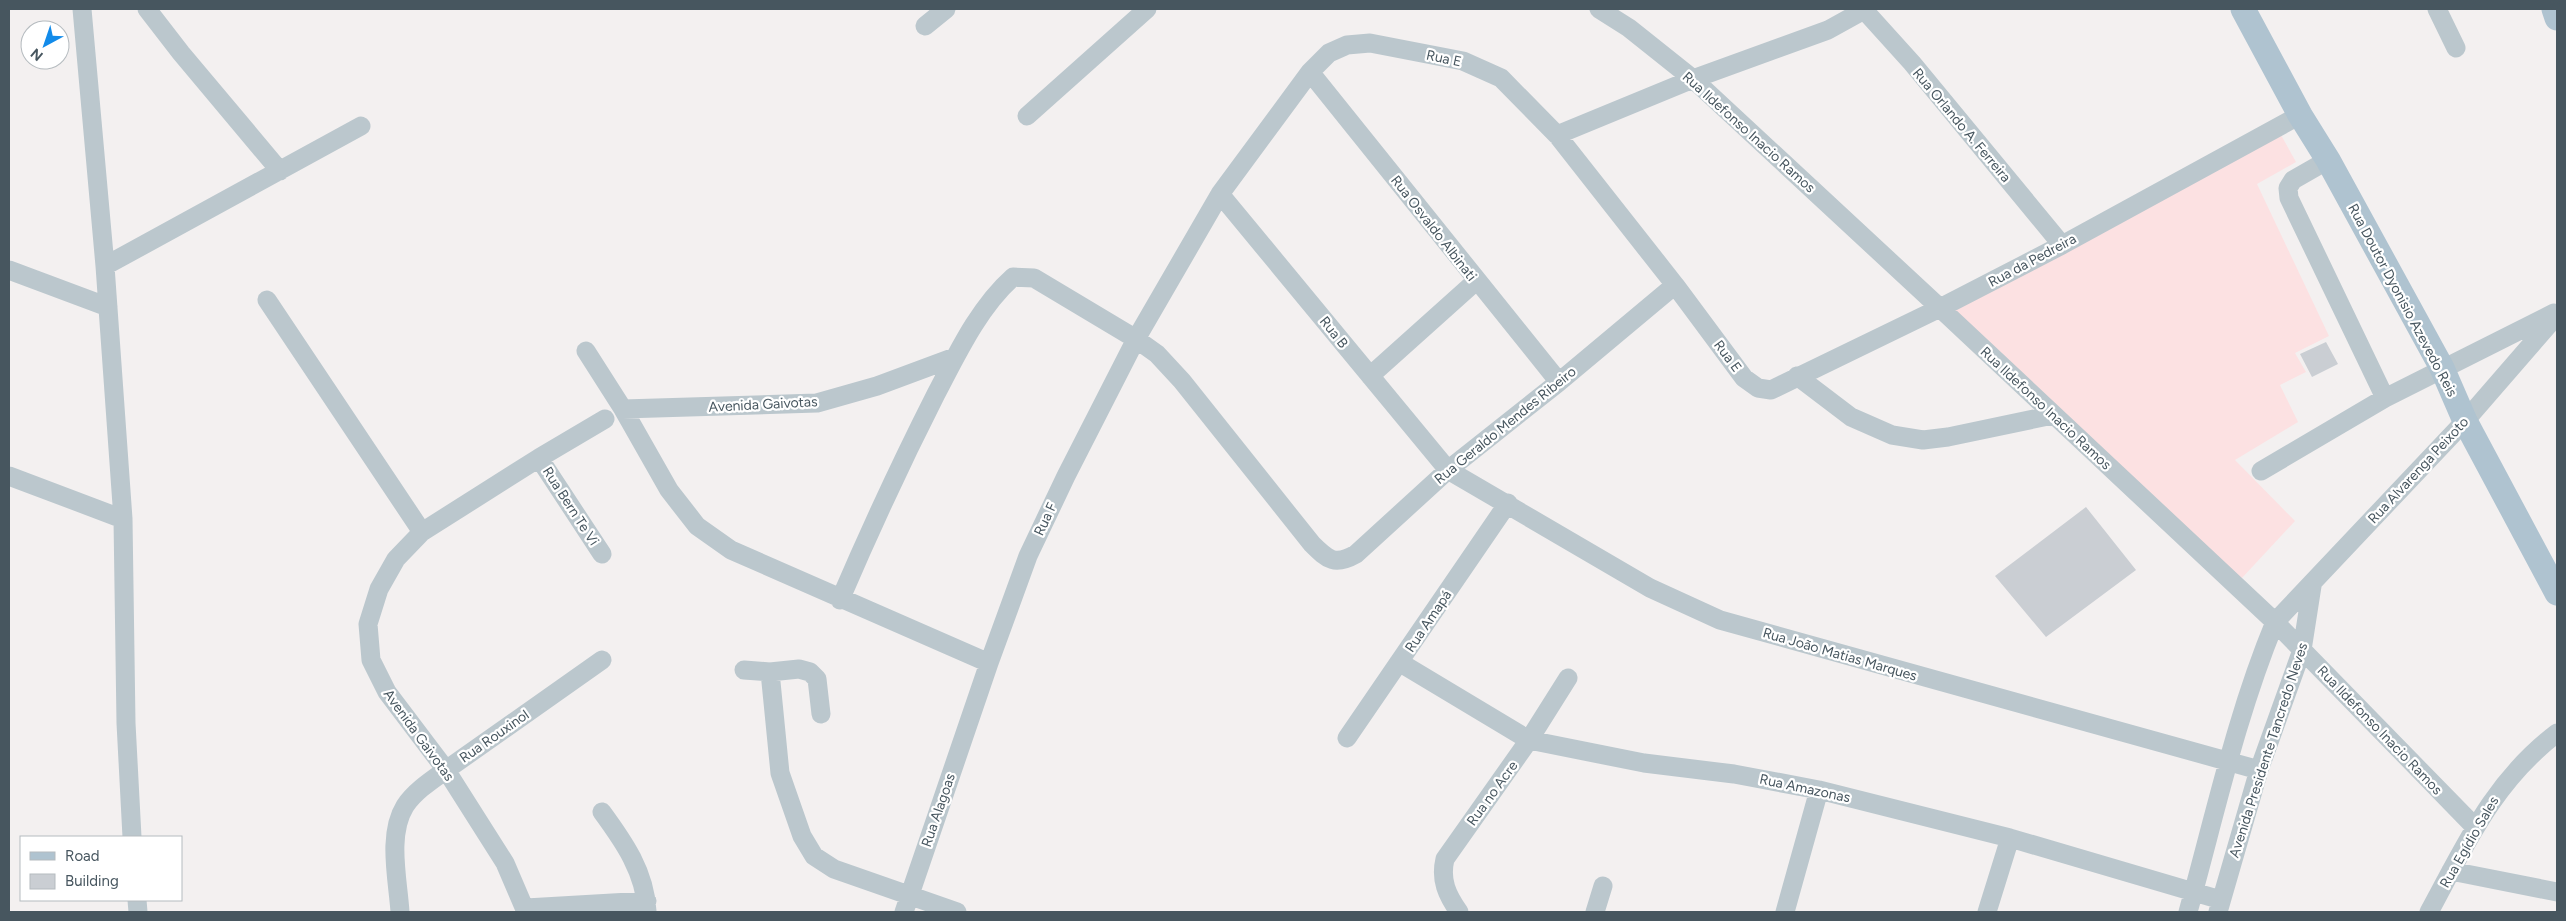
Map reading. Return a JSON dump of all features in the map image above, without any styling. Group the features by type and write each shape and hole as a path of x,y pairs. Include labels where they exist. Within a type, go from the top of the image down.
{"main road":[{"name":"Rua Doutor Dyonisio Azevedo Reis","path":"2243,9 2300,115 2328,160 2442,368 2465,421 2557,593"},
{"path":"2554,9 2557,18"}],"street":[{"path":"82,9 105,266 123,519 126,723 132,836"},
{"path":"147,9 181,53 280,171"},
{"path":"925,26 946,9"},
{"path":"1027,116 1147,9"},
{"name":"Rua Ildefonso Inacio Ramos","path":"1599,9 1629,28 1693,79 1940,308 2275,622 2475,827"},
{"path":"1557,135 1693,79 1828,30 1863,9"},
{"name":"Rua Orlando A. Ferreira","path":"1863,9 1912,63 2062,245"},
{"path":"2437,9 2456,48"},
{"name":"Rua E","path":"1136,338 1220,194 1310,72 1329,53 1346,44 1370,43 1463,61 1501,78 1557,135 1675,285 1744,378 1758,388"},
{"name":"Rua Osvaldo Albinati","path":"1310,72 1559,382"},
{"name":"Rua da Pedreira","path":"1758,388 1771,390 1940,308 2062,245 2300,115"},
{"path":"105,266 361,126"},
{"path":"2328,160 2293,180 2288,188 2289,198 2385,398"},
{"name":"Rua B","path":"1220,194 1448,470"},
{"path":"9,270 108,307"},
{"path":"840,600 903,460 955,357 997,292 1013,277 1034,278 1136,338"},
{"path":"1370,376 1476,281"},
{"name":"Rua Geraldo Mendes Ribeiro","path":"1136,338 1157,354 1182,381 1312,544 1324,555 1335,561 1346,560 1356,554 1448,470 1559,382 1675,285"},
{"path":"267,300 422,532"},
{"name":"Rua Alvarenga Peixoto","path":"2261,471 2385,398 2442,368 2557,313"},
{"name":"Rua Alvarenga Peixoto","path":"2275,622 2312,586 2366,525 2465,421 2557,313"},
{"name":"Rua F","path":"973,709 1028,556 1136,338"},
{"path":"586,351 624,409 669,490 697,526 731,550 840,600 989,663"},
{"name":"Avenida Gaivotas","path":"624,409 817,403 877,386 955,357"},
{"path":"1797,376 1851,417 1892,435 1923,440 2053,415"},
{"name":"Avenida Gaivotas","path":"526,910 505,863 446,770 387,692 371,660 368,624 379,589 396,559 422,532 605,419"},
{"name":"Rua Bern Te Vi","path":"539,458 602,554"},
{"name":"Rua João Matias Marques","path":"1448,470 1508,503 1650,588 1720,620 2259,770"},
{"path":"9,476 123,519"},
{"name":"Rua Amapá","path":"1347,738 1508,503"},
{"name":"Avenida Presidente Tancredo Neves","path":"2219,906 2259,770 2302,650 2312,586"},
{"path":"2188,912 2228,761 2264,648 2275,622"},
{"name":"Rua Rouxinol","path":"400,912 396,826 406,806 422,789 446,770 602,660"},
{"name":"Rua Amazonas","path":"1399,662 1530,740 1644,763 1734,774 1819,790 2010,838 2193,893 2219,906"},
{"path":"744,670 770,672 799,669 810,672 817,679 821,714"},
{"path":"770,672 780,773 802,836 814,856 834,869 906,904 957,912"},
{"name":"Rua no Acre","path":"1459,912 1444,886 1442,872 1445,859 1530,740 1568,678"},
{"name":"Rua Alagoas","path":"906,904 973,709"},
{"name":"Rua Egídio Sales","path":"2429,912 2475,827 2509,776 2538,748 2557,733"},
{"path":"1785,912 1819,790"},
{"path":"526,910 647,906 632,854 602,812"},
{"path":"1987,912 2010,838"},
{"path":"2451,871 2557,892"},
{"path":"1595,912 1603,886"}],"shaded area":[{"path":"2281,135 2296,162 2257,184 2329,336 2295,353 2306,372 2280,385 2298,422 2235,460 2295,521 2241,579 1944,312"}],"building":[{"path":"2326,342 2338,364 2312,377 2300,354"},
{"path":"2086,507 2136,570 2046,637 1995,576"}]}
